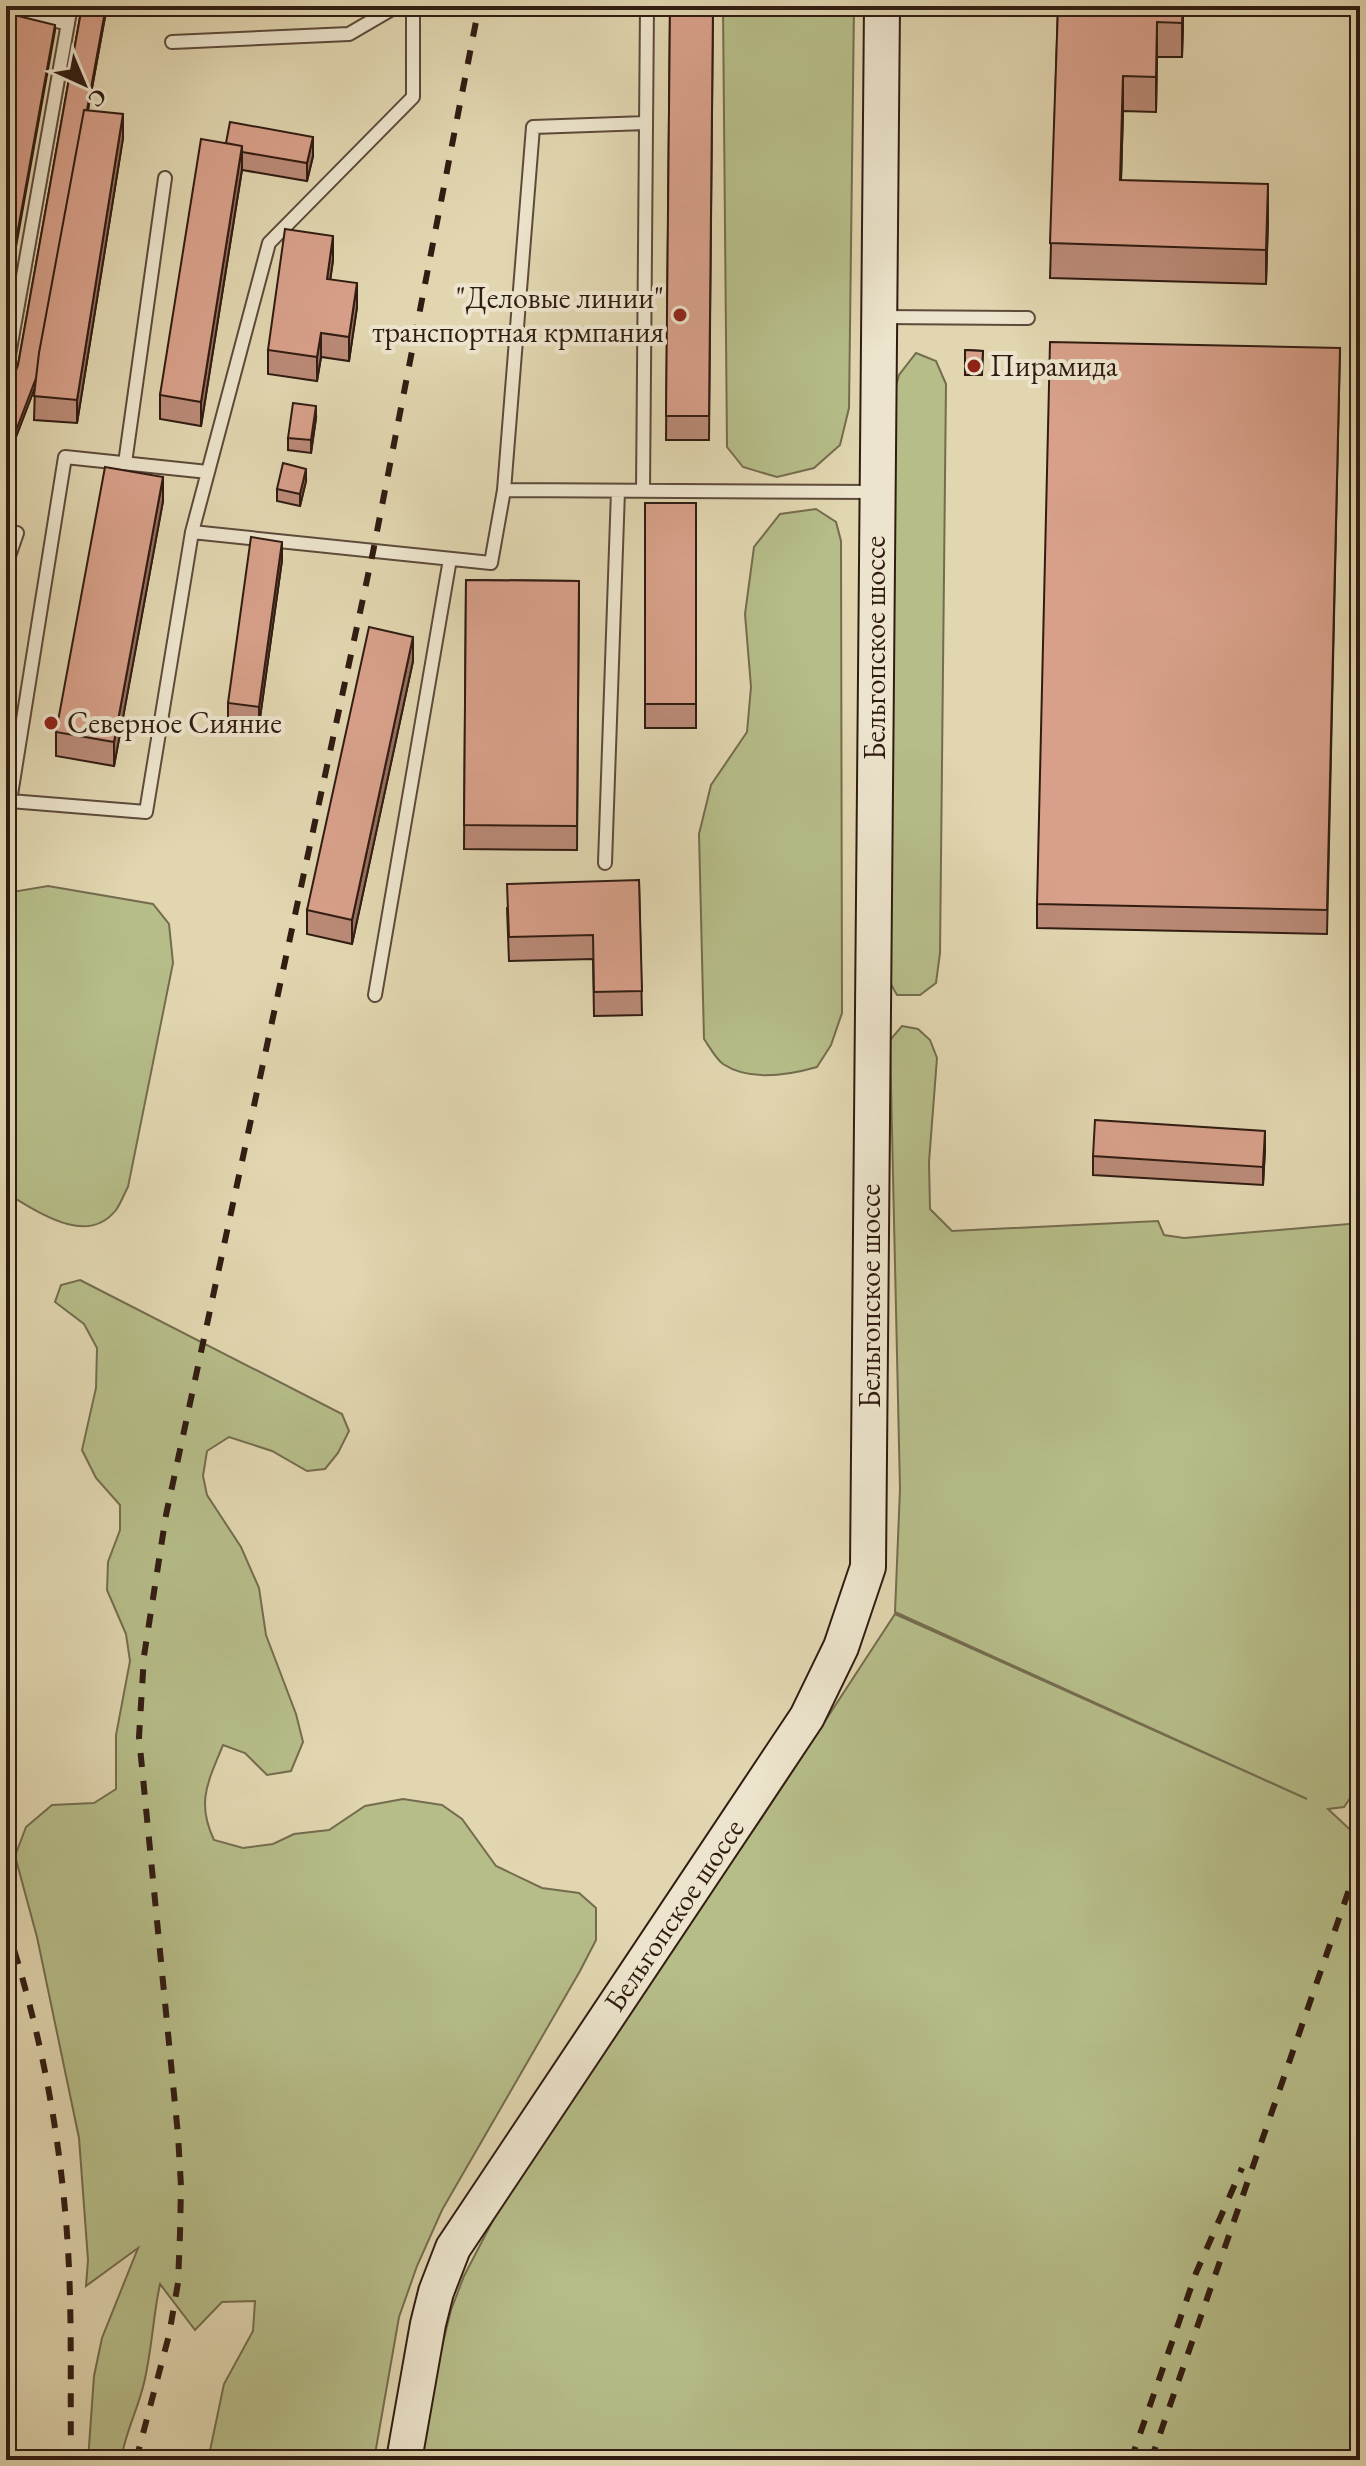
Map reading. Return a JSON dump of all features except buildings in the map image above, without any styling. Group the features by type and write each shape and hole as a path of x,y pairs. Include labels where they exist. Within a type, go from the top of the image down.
{"street":[{"name":"Бельгопское шоссе","path":"404,2460 428,2324 453,2248 807,1717 841,1647 868,1567 882,6"}],"lane":[{"path":"6,372 71,6"},
{"path":"172,42 349,34 397,6"},
{"path":"208,472 65,457 10,778 10,801 146,812 192,532 208,472 269,243 413,97 413,6"},
{"path":"643,491 647,6"},
{"path":"6,8 68,24"},
{"path":"192,532 491,563 504,490 533,127 646,123"},
{"path":"125,463 165,178"},
{"path":"878,317 1028,318"},
{"path":"504,490 876,492"},
{"path":"605,863 618,491"},
{"path":"6,565 17,533"},
{"path":"375,995 450,559"}],"green space":[{"path":"723,6 854,6 849,408 840,445 814,468 777,477 743,467 727,447"},
{"path":"916,353 936,361 946,384 940,953 936,983 920,995 897,995 883,970 891,404 899,375"},
{"path":"816,509 836,522 841,541 842,1013 831,1045 817,1067 757,1075 723,1064 704,1039 699,834 711,785 747,732 751,687 745,614 754,547 780,514"},
{"path":"48,886 153,904 169,924 173,963 128,1187 116,1210 104,1221 90,1226 61,1222 6,1193 6,893"},
{"path":"902,1026 918,1029 930,1040 937,1058 929,1162 930,1209 952,1231 1158,1221 1164,1235 1184,1238 1360,1223 1360,1784 1344,1807 1328,1809 1360,1839 1360,2460 414,2460 451,2310 464,2276 526,2157 761,1819 895,1614 1307,1799 895,1612 900,1489 890,1040"},
{"path":"80,1280 342,1414 349,1431 338,1453 325,1469 307,1471 272,1451 229,1437 207,1451 203,1476 207,1495 241,1547 259,1588 266,1635 296,1714 303,1742 291,1771 267,1775 245,1753 223,1745 206,1792 206,1814 214,1840 243,1848 273,1844 294,1834 329,1830 365,1806 403,1799 442,1805 462,1819 496,1866 542,1888 579,1893 596,1908 596,1940 442,2210 417,2266 399,2317 374,2460 208,2460 224,2384 253,2331 255,2301 222,2302 195,2330 160,2284 144,2383 121,2460 88,2460 94,2376 102,2338 138,2248 86,2286 88,2260 79,2138 37,1937 15,1856 26,1827 52,1805 94,1803 116,1789 116,1735 130,1661 126,1634 107,1590 108,1562 120,1530 120,1505 96,1478 82,1450 96,1388 97,1348 84,1324 55,1302 61,1285"}],"railway":[{"path":"136,2460 169,2335 178,2283 181,2186 139,1737 144,1656 166,1515 373,552 479,6"},
{"path":"1151,2460 1360,1858"},
{"path":"6,1924 44,2066 61,2173 68,2241 71,2460"},
{"path":"1131,2460 1196,2273 1242,2168"}],"place":[{"name":"\"Деловые линии\" транспортная крмпания","path":"680,315"},
{"name":"Пирамида","path":"974,366"},
{"name":"Северное Сияние","path":"51,723"}]}
